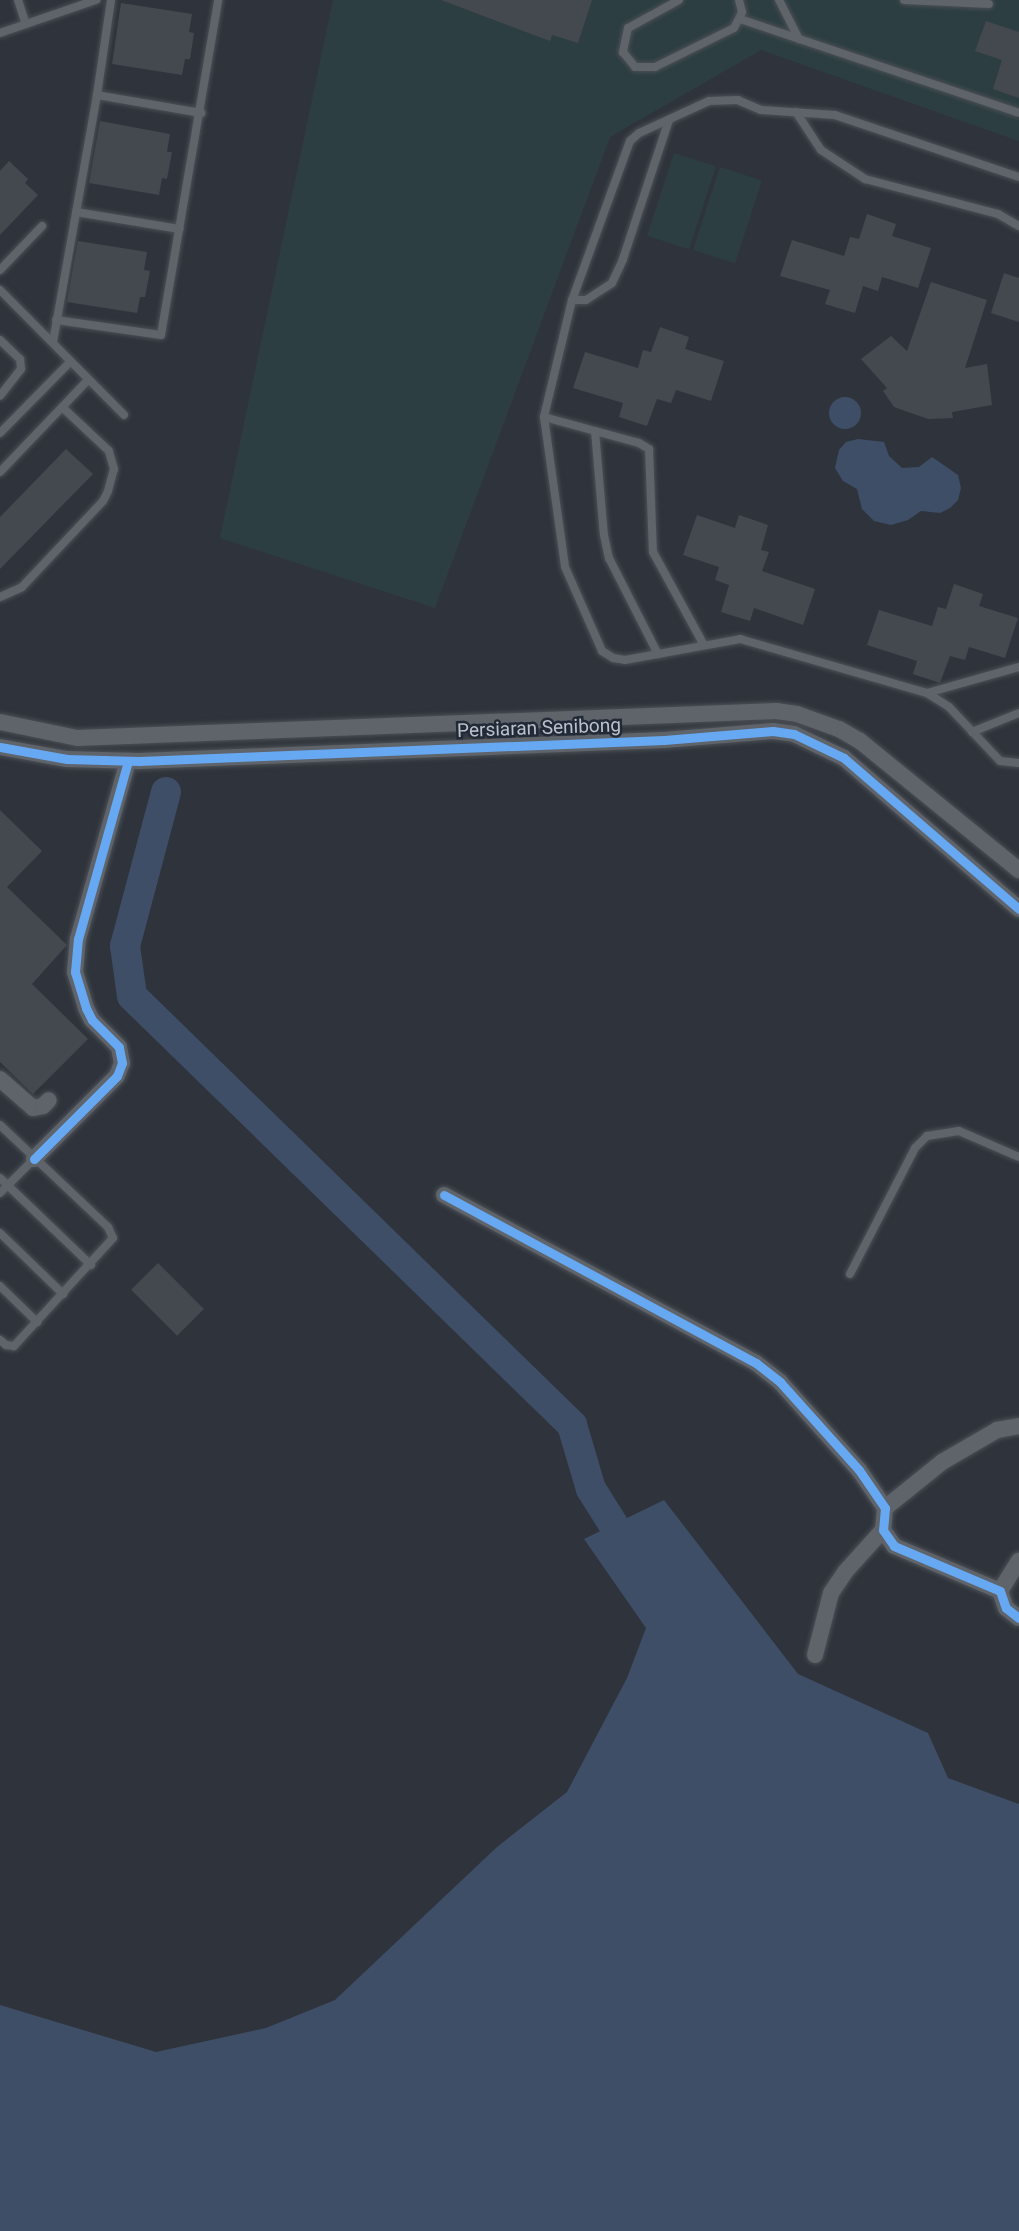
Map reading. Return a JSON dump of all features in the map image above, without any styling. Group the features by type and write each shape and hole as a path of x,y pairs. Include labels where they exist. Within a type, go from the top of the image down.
{"street":[{"name":"Persiaran Senibong","path":"0,722 77,738 776,711 797,714 839,729 860,741 1019,870"},
{"name":"Persiaran Senibong","path":"0,747 67,759 133,761 664,740 774,731 794,734 844,758 1019,909"},
{"path":"34,1159 76,1114 117,1076 122,1063 119,1047 92,1020 75,972 81,928 133,761"},
{"path":"0,1079 33,1108 43,1106 49,1100"},
{"path":"444,1195 756,1363 780,1382 859,1470 885,1508 884,1530 894,1546 1000,1591 1006,1608 1019,1618"},
{"path":"885,1508 942,1462 998,1430 1019,1426"},
{"path":"815,1655 831,1593 845,1572 884,1530"},
{"path":"1000,1591 1019,1560"}],"lane":[{"path":"19,0 26,24"},
{"path":"0,33 96,0"},
{"path":"52,342 97,95 111,0"},
{"path":"57,320 160,335 201,113 218,0"},
{"path":"679,0 628,28 623,52 635,67 655,67 734,28 742,12 739,0"},
{"path":"779,0 799,39"},
{"path":"905,0 989,4"},
{"path":"740,19 1019,113"},
{"path":"97,95 201,113"},
{"path":"1019,177 835,115 761,110 738,100 709,101 639,133 630,141 572,300 544,417 565,567 602,650 613,658 625,660 740,639 927,693 949,707 1000,761 1019,764"},
{"path":"796,112 821,150 865,179 998,214 1019,226"},
{"path":"572,300 586,300 612,283 623,259 669,120"},
{"path":"76,212 180,229"},
{"path":"0,270 42,226"},
{"path":"0,290 69,363 124,415"},
{"path":"0,340 21,363 20,374 1,393"},
{"path":"0,433 69,363"},
{"path":"0,472 88,380"},
{"path":"0,597 22,587 108,491 114,469 109,451 62,407"},
{"path":"544,417 649,449 653,552 704,645"},
{"path":"595,431 604,535 609,558 658,654"},
{"path":"927,693 1019,667"},
{"path":"972,732 1019,713"},
{"path":"0,1125 113,1234 111,1244 14,1346 6,1345 0,1340"},
{"path":"850,1274 915,1148 927,1136 960,1130 1019,1157"},
{"path":"0,1193 34,1159"},
{"path":"0,1178 91,1265"},
{"path":"0,1233 64,1294"},
{"path":"0,1286 37,1322"}],"shaded area":[{"path":"333,0 1019,0 1019,141 761,50 610,137 435,608 220,538"},
{"path":"674,153 716,167 689,249 647,236"},
{"path":"720,167 762,181 735,263 693,250"}],"water":[{"path":"845,397 856,402 861,413 856,424 845,429 834,424 829,413 834,402"},
{"path":"858,439 884,442 889,456 902,468 919,467 932,457 958,475 961,488 958,500 940,513 921,511 908,520 891,525 874,521 862,509 857,489 843,481 835,468 839,450 846,442"},
{"path":"664,1500 798,1674 928,1733 948,1778 1019,1804 1019,2231 0,2231 0,2005 156,2052 266,2028 335,2000 497,1847 567,1792 627,1678 646,1628 584,1539"}],"building":[{"path":"441,0 592,0 578,43 552,35 550,41"},
{"path":"121,3 192,14 189,32 194,33 190,59 185,59 182,75 112,64"},
{"path":"986,21 1019,32 1019,98 993,89 1002,60 975,51"},
{"path":"100,121 170,134 167,152 172,152 167,179 162,178 159,195 89,183"},
{"path":"9,161 28,179 25,183 38,195 0,235 0,171"},
{"path":"867,214 896,224 892,236 931,248 918,288 882,277 878,291 863,286 855,313 825,304 830,290 780,276 792,240 844,256 850,237 859,239"},
{"path":"78,241 147,252 144,270 150,271 145,297 140,297 137,313 67,302"},
{"path":"1004,273 1019,278 1019,322 991,313"},
{"path":"931,282 987,300 965,368 987,364 992,405 952,412 953,418 928,419 894,407 883,391 887,388 861,359 891,336 907,351"},
{"path":"660,327 689,337 685,349 724,361 711,401 676,390 671,403 657,399 647,426 619,417 623,403 573,388 585,352 638,368 643,350 651,352"},
{"path":"66,449 93,474 0,569 0,517"},
{"path":"697,515 735,528 739,515 768,525 761,550 769,552 762,571 815,589 803,625 754,608 750,621 721,612 729,585 715,580 719,567 683,555"},
{"path":"954,584 983,594 979,606 1018,618 1005,658 969,647 965,660 950,656 940,683 913,674 917,661 867,645 879,610 932,626 938,607 946,609"},
{"path":"0,810 42,851 7,887 67,945 32,984 88,1039 33,1094 0,1062"},
{"path":"158,1263 204,1309 177,1336 131,1290"}],"waterway":[{"path":"166,792 125,946 132,996 572,1425 591,1489 613,1524"}],"cycle path":[{"path":"0,747 67,759 139,761 664,740 773,731 794,734 844,758 1019,909"},
{"path":"34,1159 117,1076 122,1063 119,1047 92,1020 75,972 78,939 128,761"},
{"path":"444,1195 756,1363 780,1382 859,1470 885,1508 883,1530 894,1546 1000,1591 1006,1608 1019,1618"}]}
